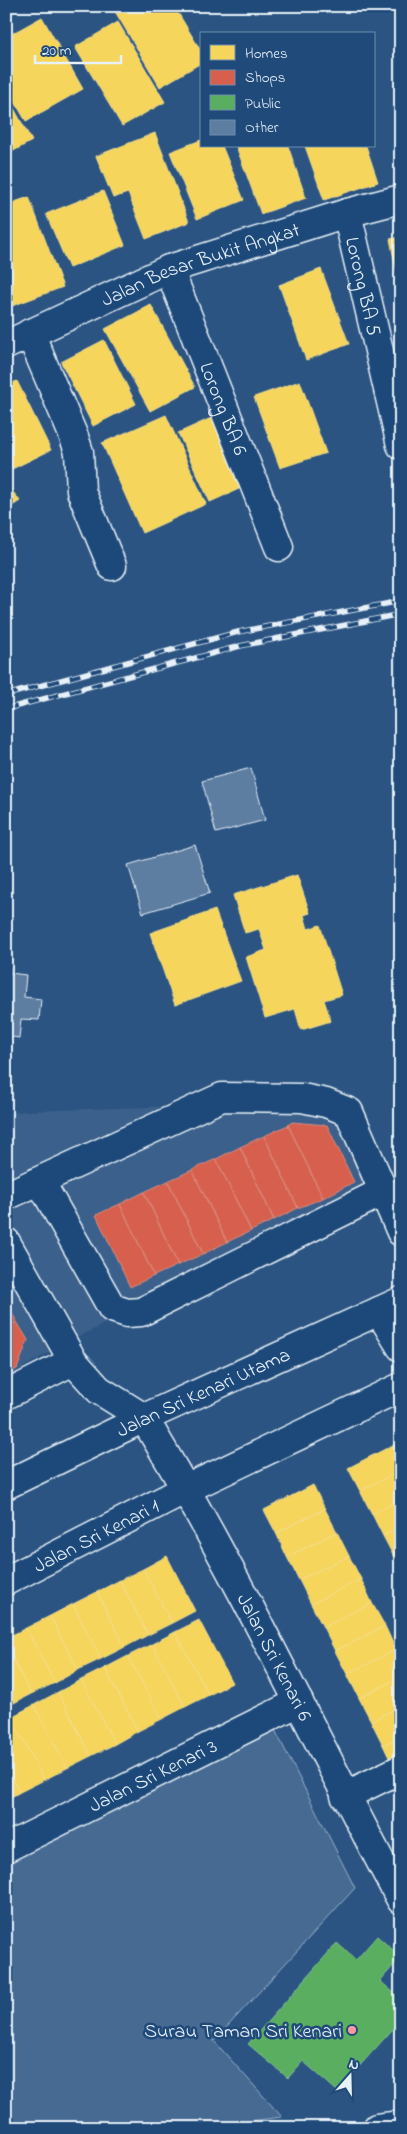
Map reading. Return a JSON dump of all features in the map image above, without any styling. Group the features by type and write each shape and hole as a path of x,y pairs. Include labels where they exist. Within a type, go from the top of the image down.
{"street":[{"name":"Jalan Besar Bukit Angkat","path":"18,339 169,269 401,199"},
{"name":"Lorong BA 5","path":"347,214 401,445"},
{"name":"Lorong BA 6","path":"169,269 279,547"},
{"path":"18,339 74,437 79,452 81,491 112,566"},
{"path":"6,1196 222,1097 302,1098 326,1103 349,1112 382,1192 401,1232"},
{"path":"40,1180 112,1308 127,1312 141,1312 382,1192"},
{"path":"6,1242 73,1360 98,1390 144,1418"},
{"path":"390,1306 401,1347"},
{"name":"Jalan Sri Kenari Utama","path":"6,1485 144,1418 390,1306"},
{"path":"6,1395 73,1360"},
{"name":"Jalan Sri Kenari 1","path":"6,1580 186,1490 401,1387"},
{"name":"Jalan Sri Kenari 6","path":"144,1418 186,1490 299,1702 345,1796 401,1900"},
{"name":"Jalan Sri Kenari 3","path":"6,1848 299,1702"},
{"path":"345,1796 401,1769"},
{"path":"377,2128 401,2124"}],"shaded area":[{"path":"235,1104 343,1115 372,1188 55,1349 6,1377 6,1113"},
{"path":"273,1726 355,1888 214,2041 282,2117 195,2128 6,2128 6,1862"}],"building: Homes":[{"path":"116,6 174,6 200,49 200,64 160,87 113,8"},
{"path":"42,17 83,89 26,121 6,87 6,37"},
{"path":"118,22 165,102 122,126 75,47"},
{"path":"6,94 32,141 6,155"},
{"path":"155,133 189,222 146,239 128,193 113,198 96,156"},
{"path":"200,140 200,148 223,148 244,200 197,219 170,152"},
{"path":"237,148 289,148 306,198 261,214"},
{"path":"306,148 367,148 378,182 324,200"},
{"path":"103,191 125,245 69,268 46,214"},
{"path":"29,197 63,287 12,306 6,290 6,205"},
{"path":"401,237 401,294 390,239"},
{"path":"321,269 349,344 306,360 279,285"},
{"path":"151,305 195,387 150,411 105,329"},
{"path":"104,340 136,404 93,426 61,362"},
{"path":"401,349 401,389 393,350"},
{"path":"17,381 51,450 12,469 6,458 6,386"},
{"path":"300,381 326,453 280,468 254,397"},
{"path":"166,415 206,504 142,533 102,443"},
{"path":"218,415 250,484 210,502 178,433"},
{"path":"6,483 20,501 6,510"},
{"path":"297,875 310,913 304,915 308,929 320,925 342,995 324,1000 331,1021 301,1030 295,1009 265,1018 246,957 266,950 259,929 245,933 233,895"},
{"path":"215,910 241,981 175,1005 150,933"},
{"path":"399,1442 401,1470 360,1491 348,1468"},
{"path":"401,1470 401,1499 372,1514 360,1491"},
{"path":"313,1485 325,1509 276,1533 264,1510"},
{"path":"401,1499 401,1527 383,1536 372,1514"},
{"path":"325,1509 337,1532 287,1557 276,1533"},
{"path":"401,1527 401,1556 395,1559 383,1536"},
{"path":"337,1532 349,1556 299,1580 287,1557"},
{"path":"167,1556 195,1611 172,1623 143,1569"},
{"path":"349,1556 361,1579 311,1604 299,1580"},
{"path":"143,1569 172,1623 148,1635 120,1580"},
{"path":"361,1579 372,1603 323,1627 311,1604"},
{"path":"120,1580 148,1635 125,1647 97,1592"},
{"path":"97,1592 125,1647 101,1659 73,1604"},
{"path":"372,1603 385,1626 335,1651 323,1627"},
{"path":"73,1604 101,1659 78,1670 50,1616"},
{"path":"50,1616 78,1670 55,1683 26,1628"},
{"path":"199,1620 232,1683 209,1695 175,1632"},
{"path":"385,1626 396,1650 347,1674 335,1651"},
{"path":"26,1628 55,1683 31,1694 6,1646 6,1638"},
{"path":"175,1632 209,1695 185,1707 152,1644"},
{"path":"152,1644 185,1707 162,1719 128,1656"},
{"path":"6,1646 31,1694 8,1706 6,1703"},
{"path":"396,1650 401,1659 401,1677 359,1698 347,1674"},
{"path":"128,1656 162,1719 138,1731 105,1668"},
{"path":"105,1668 138,1731 115,1744 81,1680"},
{"path":"401,1677 401,1706 371,1721 359,1698"},
{"path":"81,1680 115,1744 91,1756 58,1692"},
{"path":"58,1692 91,1756 67,1768 34,1705"},
{"path":"34,1705 67,1768 44,1780 11,1717"},
{"path":"401,1706 401,1736 383,1745 371,1721"},
{"path":"11,1717 44,1780 20,1792 6,1765 6,1719"},
{"path":"401,1736 401,1765 394,1768 383,1745"},
{"path":"6,1765 20,1792 6,1800"}],"building: Shops":[{"path":"292,1122 327,1125 354,1182 323,1198 288,1125"},
{"path":"288,1125 323,1198 298,1208 264,1136"},
{"path":"264,1136 298,1208 274,1220 240,1147"},
{"path":"240,1147 274,1220 251,1231 216,1159"},
{"path":"216,1159 251,1231 227,1242 192,1170"},
{"path":"192,1170 227,1242 203,1254 168,1181"},
{"path":"168,1181 203,1254 178,1265 144,1192"},
{"path":"144,1192 178,1265 154,1276 120,1204"},
{"path":"120,1204 154,1276 130,1287 96,1215"},
{"path":"6,1302 17,1322 6,1327"},
{"path":"17,1322 28,1340 17,1369 6,1374 6,1327"}],"building: Public":[{"path":"377,1936 401,1957 380,1981 401,1999 401,2020 337,2091 303,2061 288,2078 248,2044 337,1943 356,1960"}],"building: Other":[{"path":"251,768 265,820 216,833 202,781"},
{"path":"195,845 210,893 143,913 128,865"},
{"path":"6,966 10,967 10,973 26,975 24,997 41,999 39,1020 21,1019 19,1038 6,1036"}],"railway":[{"path":"6,695 238,632 401,601"},
{"path":"6,709 240,646 401,614"}],"place":[{"name":"Surau Taman Sri Kenari","path":"352,2030"}]}
